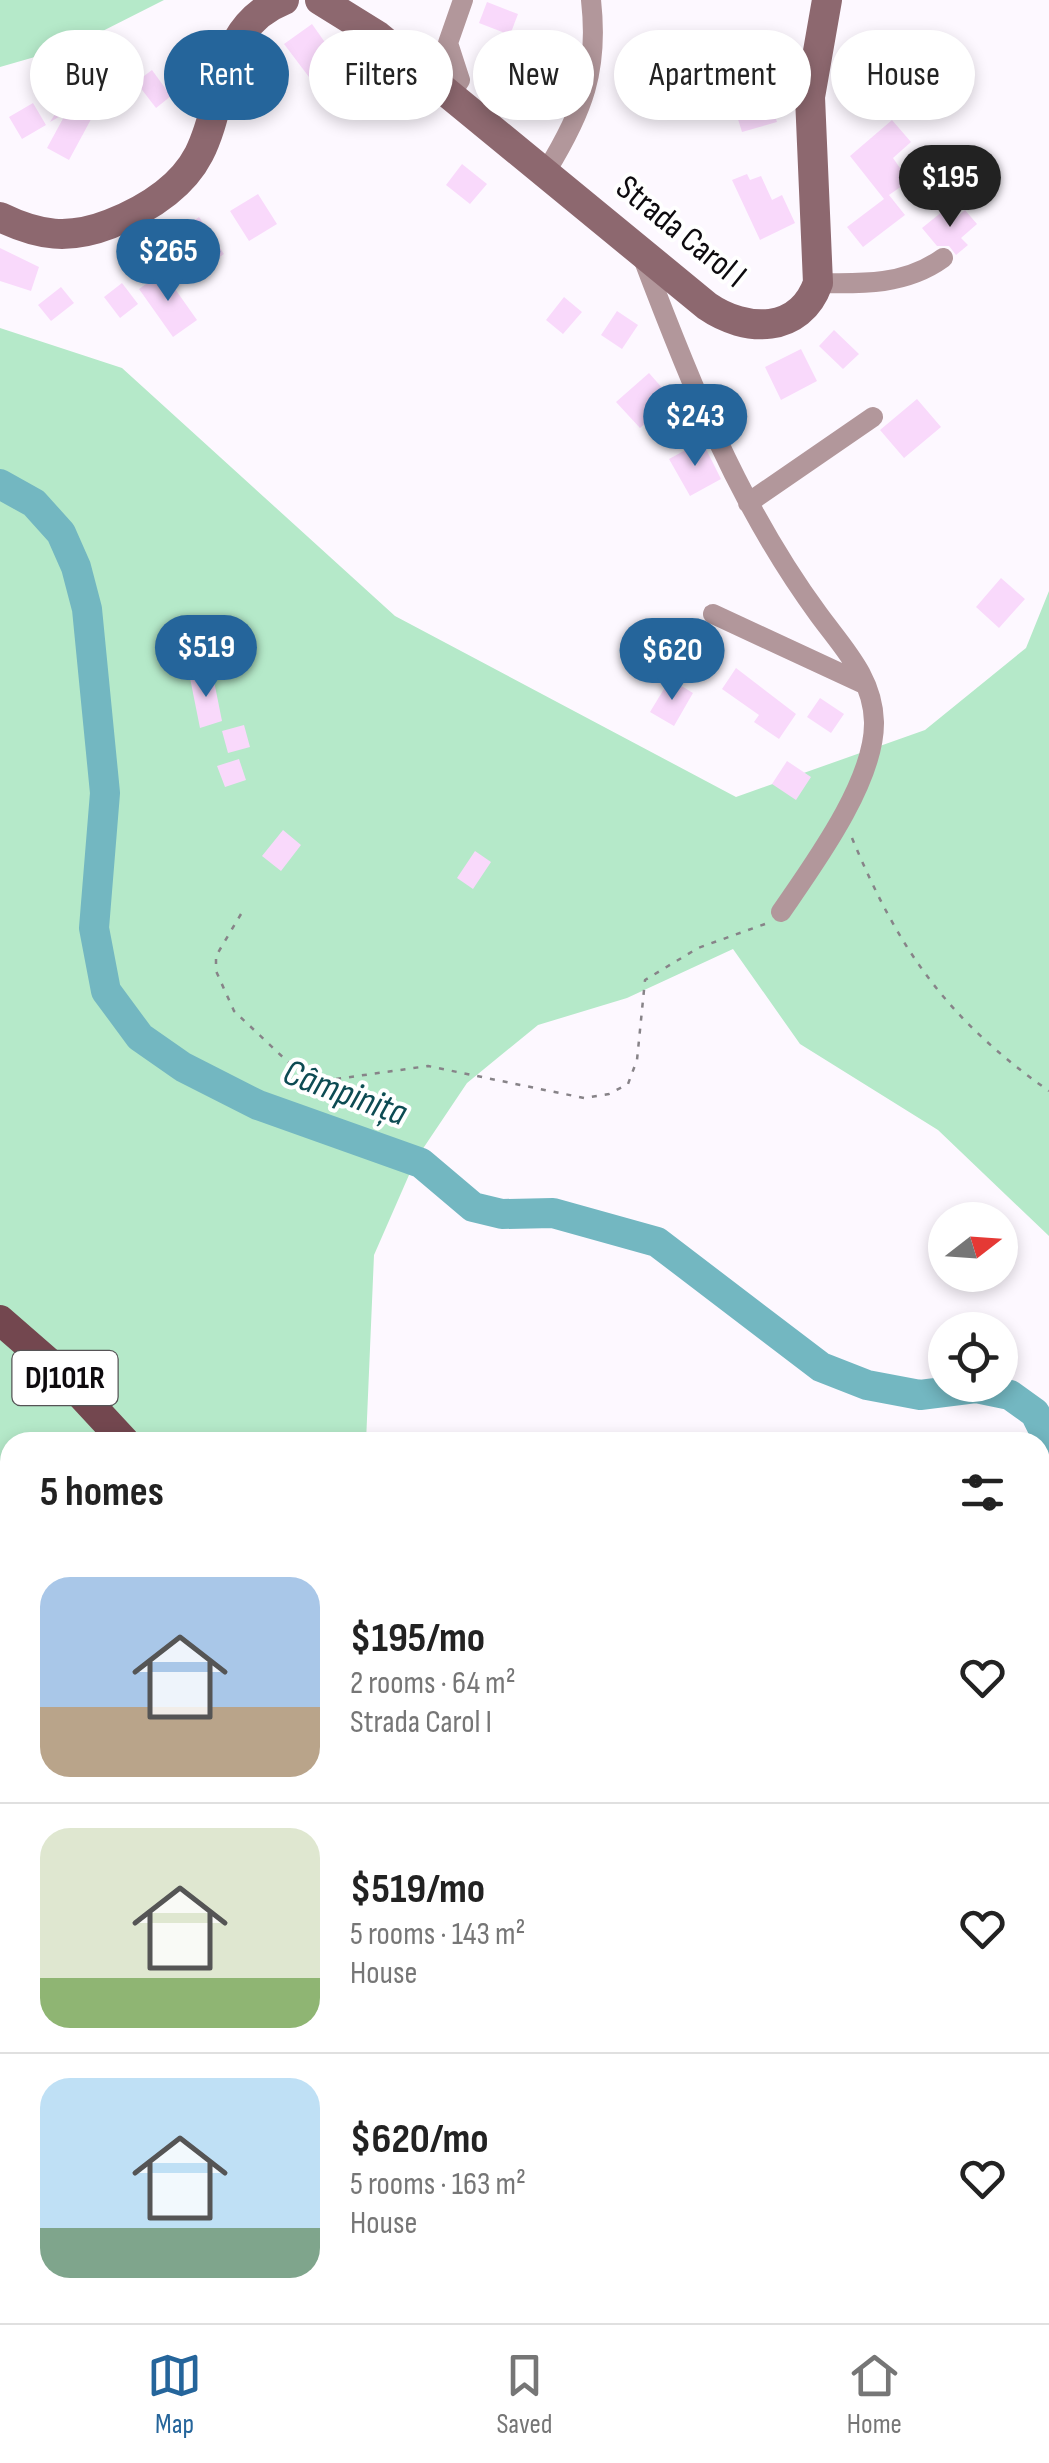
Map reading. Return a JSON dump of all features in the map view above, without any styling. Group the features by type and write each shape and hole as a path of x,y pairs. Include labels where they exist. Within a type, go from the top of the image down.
{"main road":[{"path":"0,217 34,232 71,235 117,221 171,190 198,156 236,42 258,14 284,0"},
{"name":"Strada Carol I","path":"320,0 346,12 369,30"},
{"path":"818,283 810,96 827,0"},
{"name":"Strada Carol I","path":"453,96 726,319 747,325 790,319 804,310 818,283"},
{"name":"DJ101R","path":"0,1320 62,1374 115,1432"}],"street":[{"path":"451,30 462,0"},
{"path":"547,170 582,110 588,87 593,56 591,0"},
{"path":"453,51 460,80 453,91"},
{"path":"638,247 696,398 748,502 788,569 854,659 866,685 872,739 843,813 781,912"},
{"path":"818,283 899,280 920,275 943,258"},
{"path":"748,502 873,417"},
{"path":"713,614 866,685"}],"path":[{"path":"843,813 873,886 918,969 964,1023 1049,1091"},
{"path":"241,914 216,956 216,971 234,1011 288,1062 328,1080 428,1066 584,1098 608,1094 628,1084 636,1060 646,980 698,948 756,928 781,912"}],"green space":[{"path":"0,0 164,0 105,30 30,30 30,58 0,67"},
{"path":"0,328 122,368 395,616 736,797 925,730 1026,648 1049,591 1049,1236 1018,1202 1013,1202 938,1130 800,1044 733,949 627,998 538,1025 467,1083 416,1159 374,1255 366,1432 0,1432"}],"building":[{"path":"487,2 518,14 512,30 497,30 479,23"},
{"path":"312,24 316,30 309,30 309,77 289,51 289,40"},
{"path":"152,70 164,86 164,102 156,108 144,92 144,76"},
{"path":"30,105 30,120 43,120 46,125 22,139 9,117"},
{"path":"62,120 91,120 69,160 47,148"},
{"path":"738,120 776,120 777,122 742,132"},
{"path":"892,120 911,142 893,158 909,181 889,195 905,215 863,247 847,227 884,199 850,156"},
{"path":"462,164 487,184 470,204 446,185"},
{"path":"747,174 750,180 761,176 772,200 782,195 795,223 760,240 732,180"},
{"path":"258,194 277,224 249,241 230,211"},
{"path":"948,207 957,217 965,210 977,224 961,238 968,245 956,255 949,246 937,246 922,228"},
{"path":"199,217 224,254 203,268 178,232"},
{"path":"0,248 39,267 31,291 0,281"},
{"path":"163,272 197,320 173,337 139,289"},
{"path":"122,283 138,304 120,318 104,297"},
{"path":"61,287 74,303 51,321 38,305"},
{"path":"564,297 582,312 563,334 546,320"},
{"path":"617,311 638,325 622,349 601,335"},
{"path":"834,330 859,354 843,369 819,346"},
{"path":"801,349 817,381 781,400 765,367"},
{"path":"649,373 672,399 640,428 616,402"},
{"path":"917,399 941,427 904,458 880,430"},
{"path":"702,441 721,479 690,496 669,459"},
{"path":"1001,578 1025,599 999,628 976,607"},
{"path":"736,668 796,714 779,739 754,722 759,715 722,689"},
{"path":"212,671 222,721 200,728 190,678"},
{"path":"670,679 693,693 674,726 650,712"},
{"path":"820,698 844,714 831,733 807,717"},
{"path":"244,725 250,747 228,753 222,731"},
{"path":"239,759 246,780 225,787 217,766"},
{"path":"787,761 811,777 796,800 772,784"},
{"path":"283,830 301,845 281,871 262,856"},
{"path":"475,851 491,862 473,889 457,878"}],"waterway":[{"name":"Câmpinița","path":"0,484 34,503 61,533 76,567 87,609 105,793 94,928 106,991 140,1037 183,1067 258,1105 421,1163 473,1207 502,1214 553,1213 657,1242 821,1367 867,1385 920,1395 976,1388 1010,1395 1035,1413 1044,1432"}]}
